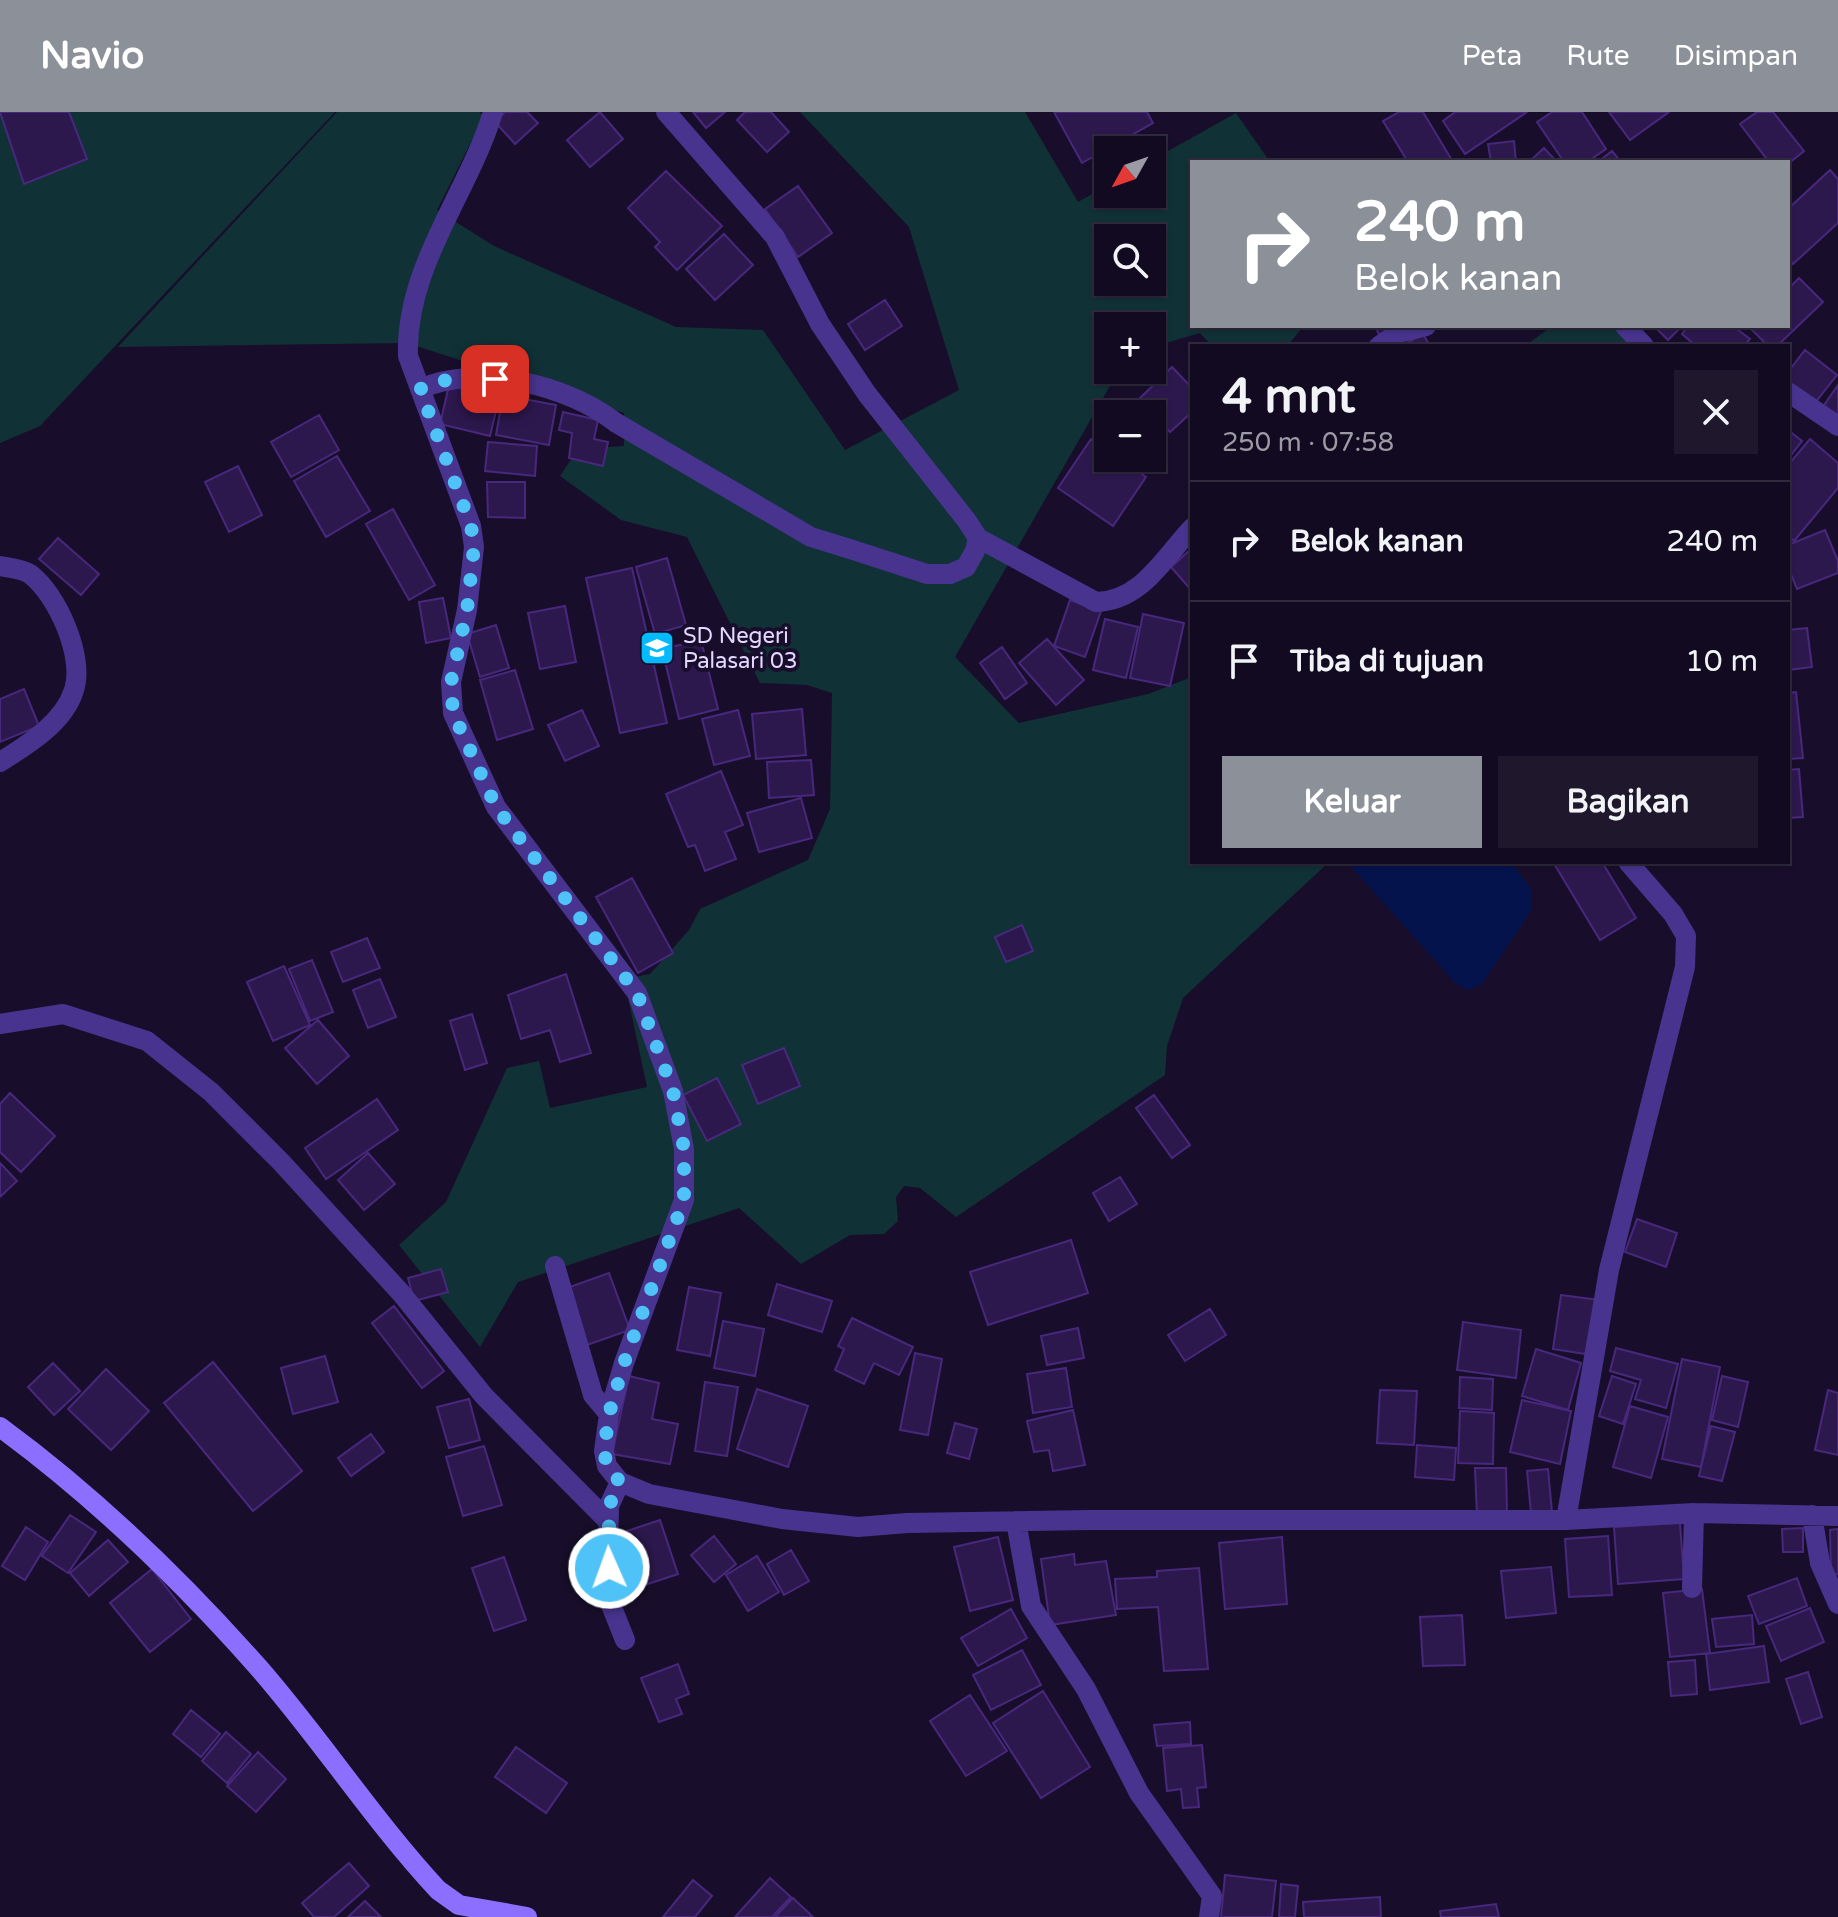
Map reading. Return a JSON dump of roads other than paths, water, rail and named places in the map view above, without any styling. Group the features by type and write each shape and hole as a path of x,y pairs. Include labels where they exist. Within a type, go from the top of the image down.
{"main road":[{"path":"0,1427 54,1467 183,1588 259,1669 438,1890 477,1914 527,1917"}],"street":[{"path":"493,112 436,239 407,328 408,356 467,512 474,547 467,610 451,682 453,713 496,807 637,993 673,1091 684,1149 684,1200 624,1363 609,1414 604,1451 607,1466 620,1482 649,1494 782,1519 858,1527 1016,1521 1566,1520 1694,1513 1838,1516"},
{"path":"666,112 775,237 828,335 867,394 978,538 1096,602 1117,601 1139,588 1190,530"},
{"path":"1382,344 1398,333 1418,328"},
{"path":"1627,328 1642,344"},
{"path":"420,389 449,379 515,380 594,405 615,422 811,537 927,574 950,574 966,567 978,538"},
{"path":"1790,393 1838,426"},
{"path":"0,566 28,572 48,594 71,634 75,689 58,718 28,744 0,762"},
{"path":"1566,1520 1609,1270 1685,967 1686,936 1673,914 1630,864"},
{"path":"0,1024 63,1014 147,1041 211,1092 281,1162 401,1293 484,1396 607,1520"},
{"path":"555,1266 593,1395 609,1414"},
{"path":"620,1482 609,1506 607,1520 607,1595 625,1640"},
{"path":"1692,1588 1694,1513"},
{"path":"1812,1515 1820,1563 1838,1604"},
{"path":"1016,1521 1031,1606 1086,1689 1139,1793 1212,1896 1209,1917"}],"place":[{"name":"SD Negeri Palasari 03","path":"657,648"}]}
